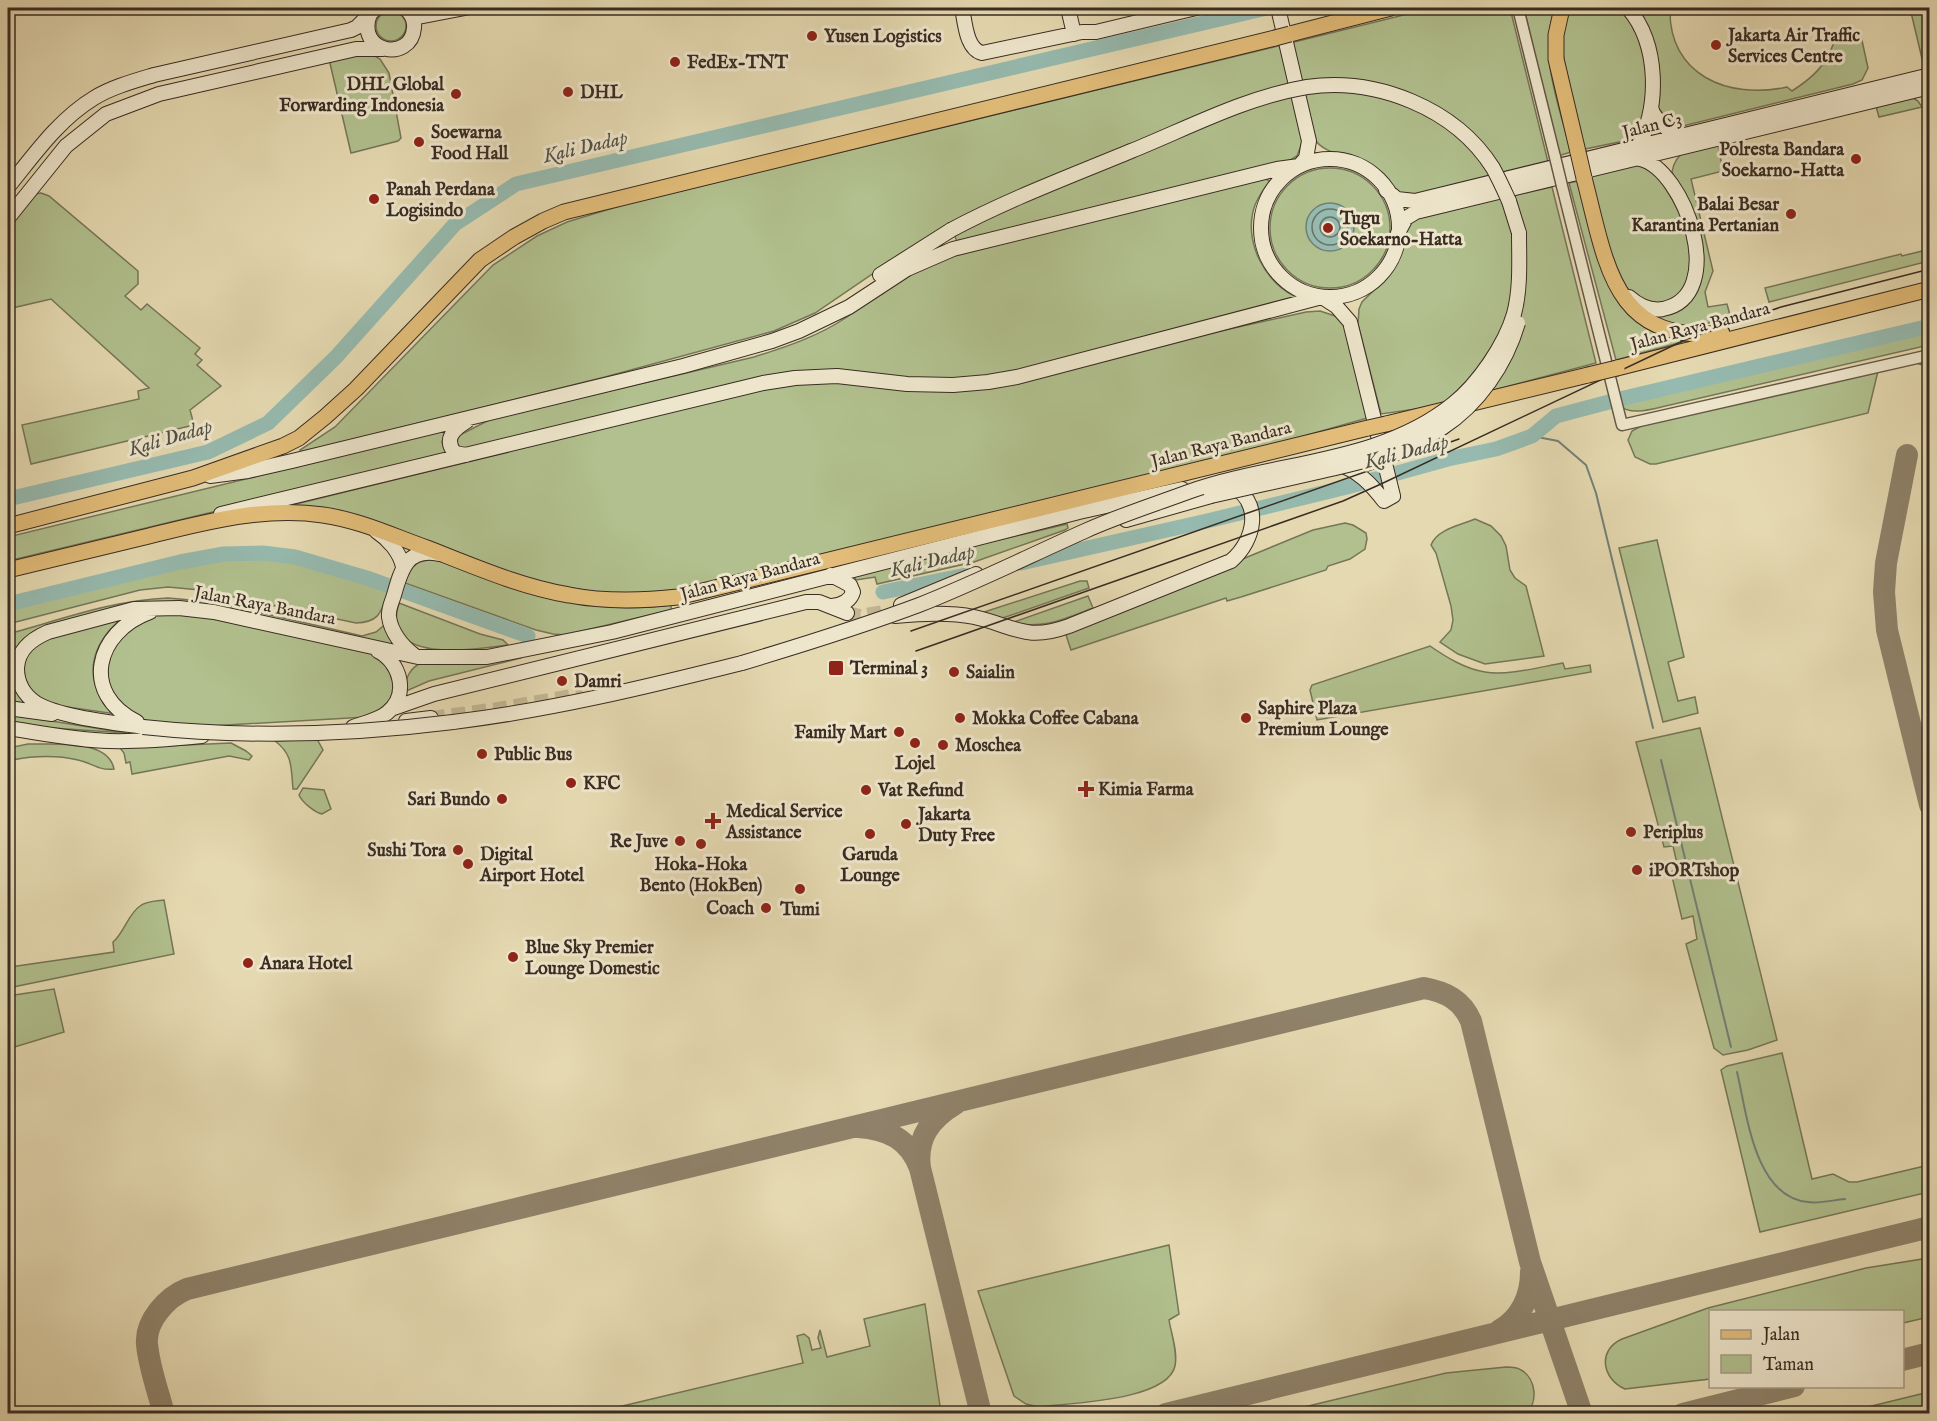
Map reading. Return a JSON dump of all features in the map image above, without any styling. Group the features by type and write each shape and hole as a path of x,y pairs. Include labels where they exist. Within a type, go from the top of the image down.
{"main road":[{"name":"Jalan Raya Bandara","path":"8,526 193,478 266,453 299,438 356,389 480,260 502,244 543,221 589,205 1391,8"},
{"path":"1562,8 1557,26 1556,59 1606,260 1619,292 1645,318 1669,332 1709,334 1773,327"},
{"name":"Jalan Raya Bandara","path":"8,570 201,523 261,514 306,513 325,515 369,527 540,588 568,595 614,600 678,597 1617,368 1929,289"}],"street":[{"path":"8,219 66,146 106,114 159,94 356,49 394,50 406,44 413,32 409,13 465,8"},
{"path":"962,8 970,43 977,52 1002,50 1078,33 1096,32 1170,10 1196,8"},
{"path":"1068,8 1078,33"},
{"path":"1518,8 1622,425 1929,355"},
{"path":"1562,81 1559,36 1563,22 1571,8"},
{"path":"1606,260 1627,294 1644,307 1667,308 1688,294 1695,281 1695,241 1687,214 1669,182 1656,166 1639,153 1651,107 1653,80 1648,46 1628,8"},
{"path":"373,11 367,21 368,34 383,49"},
{"path":"8,187 50,134 73,113 97,96 154,75 351,30 373,11"},
{"path":"1279,13 1309,141 1320,155 1329,159 1351,162 1376,177 1397,211 1398,233 1393,256 1385,269 1361,290 1345,296 1322,297"},
{"path":"154,75 159,94"},
{"name":"Jalan C3","path":"1398,233 1406,218 1416,212 1929,75"},
{"name":"Jalan Raya Bandara","path":"816,323 908,256 951,230 1012,201 1242,105 1287,92 1324,85 1360,87 1380,91 1416,103 1450,122 1493,168 1509,201 1519,233 1514,313 1494,355 1469,389 1441,413 1405,434 1376,445 1261,472 1190,492 1093,527 984,578 846,632 742,663 643,688 498,716 409,728 336,732 218,734 143,727 81,716 44,706 28,696 18,679 19,658 26,646 39,636 120,612 163,608 200,609 421,657 467,658 518,651 612,632 1079,513 1216,482 1327,462 1353,470 1365,478 1381,496 1393,496 1391,484 1385,460 1350,322"},
{"name":"Jalan C3","path":"1677,143 1929,87"},
{"path":"97,96 106,114"},
{"path":"1651,107 1652,115 1677,143 1669,163 1669,182"},
{"path":"1309,141 1305,158 1280,182 1267,201 1262,215 1261,236 1268,260 1285,281 1304,292 1322,297 1336,306 1350,322"},
{"name":"Jalan C3","path":"1386,190 1397,199 1415,201 1639,153"},
{"path":"1299,166 1329,159"},
{"path":"25,166 41,178"},
{"name":"Jalan Raya Bandara","path":"193,478 248,471 683,366 771,341 816,323 849,307 908,269 953,249 1277,169 1299,166"},
{"path":"901,604 1051,542 1211,496 1378,457 1396,451 1443,428 1482,391 1497,372 1512,344 1526,286 1526,249 1519,233"},
{"path":"1350,322 1354,300 1361,290"},
{"name":"Jalan Raya Bandara","path":"201,523 233,510 781,380 837,376 929,386 988,382 1017,377 1322,297"},
{"path":"471,455 455,453 450,447 450,436 464,423 488,413"},
{"path":"867,619 927,614 962,615 1029,634 1052,632 1231,561 1240,553 1251,529 1253,513 1242,493 1232,486 1216,482"},
{"path":"369,527 384,536 399,556 402,568 390,609 392,627 398,639 412,654 421,657"},
{"path":"402,568 416,556 428,552 447,556"},
{"path":"831,575 850,585 853,592 846,602 832,606"},
{"path":"210,598 230,615"},
{"path":"391,709 434,694 806,602 819,602 847,613"},
{"path":"163,608 132,620 110,639 101,664 103,687 115,707 127,718 141,724 207,735"},
{"path":"359,644 391,659 398,672 400,686"},
{"path":"353,727 386,714 391,709 408,667 421,657"},
{"path":"8,708 81,716"},
{"path":"8,728 76,739 169,740 262,729 353,727 431,718"}],"green space":[{"path":"1432,8 1510,8 1548,162 1423,194 1398,195 1368,164 1324,148 1313,137 1290,43"},
{"path":"1524,8 1555,8 1550,26 1549,62 1571,152 1558,156"},
{"path":"1574,8 1623,8 1635,26 1646,61 1649,95 1637,136 1629,140 1580,150 1562,48 1564,26"},
{"path":"1633,8 1670,8 1672,31 1679,50 1691,66 1706,78 1724,85 1744,90 1787,87 1792,91 1822,65 1834,42 1829,40 1833,33 1839,30 1856,32 1861,36 1868,68 1862,80 1853,84 1683,126 1669,123 1660,116"},
{"path":"1910,8 1929,8 1929,66 1924,67"},
{"path":"391,11 402,15 406,26 402,37 391,41 380,37 376,26 380,15"},
{"path":"1282,45 1304,138 1297,156 1287,162 957,241 949,225 906,251 815,313 774,331 605,377 301,452 300,450 335,427 493,265 537,236 567,222 623,205"},
{"path":"368,52 380,59 389,73 401,138 398,141 351,153 329,59"},
{"path":"1913,98 1922,107 1879,117 1875,103"},
{"path":"1718,145 1723,171 1691,179 1713,271 1705,292 1708,307 1727,304 1730,315 1692,329 1682,329 1644,311 1665,312 1700,271 1672,172 1674,164 1683,153 1695,148"},
{"path":"1638,163 1656,170 1686,224 1692,271 1683,293 1661,305 1632,297 1617,274 1588,175"},
{"path":"1330,168 1353,173 1372,186 1385,205 1390,228 1385,251 1372,270 1353,283 1330,288 1307,283 1288,270 1275,251 1270,228 1275,205 1288,186 1307,173"},
{"path":"1263,178 1270,181 1255,205 1252,219 1254,246 1259,260 1276,283 1299,298 1007,375 938,382 823,373 462,450 457,445 458,436 491,419 754,357 790,345 836,324 872,297 908,275 975,249"},
{"path":"1582,180 1616,296 1697,338 1616,360 1569,183"},
{"path":"1552,187 1596,363 1430,407 1381,414 1358,324 1359,309 1362,302 1391,273 1401,254 1408,225 1418,217"},
{"path":"41,193 49,196 138,271 138,284 125,296 141,310 147,304 200,348 195,354 202,360 197,365 221,386 190,410 194,425 31,464 22,425 139,399 138,391 149,388 51,299 8,309 8,226 35,194"},
{"path":"1929,247 1929,261 1769,302 1765,288 1901,254 1902,256 1926,250"},
{"path":"1320,311 1335,316 1345,323 1371,417 1247,452 669,592 609,594 547,584 288,506 775,386 817,381 928,391 1306,312"},
{"path":"1929,331 1929,345 1650,409 1636,411 1624,409 1619,405"},
{"path":"1929,357 1929,367 1916,363 1878,371 1868,413 1656,464 1650,464 1635,457 1628,440 1632,431 1648,422"},
{"path":"446,430 442,442 447,456 8,561 8,537"},
{"path":"1475,519 1491,526 1501,536 1506,546 1510,570 1515,578 1526,586 1544,656 1485,664 1458,654 1440,642 1451,630 1453,620 1436,553 1431,545 1444,531"},
{"path":"1345,523 1366,533 1367,539 1365,549 1350,559 1328,566 1326,570 1227,601 1226,598 1071,650 1065,632 1313,530"},
{"path":"1067,524 1068,528 1065,530 974,562 877,584 875,577 856,580 852,574"},
{"path":"1657,540 1684,657 1668,662 1678,701 1695,697 1698,713 1663,722 1619,548"},
{"path":"263,555 294,559 389,590 382,609 375,618 356,623 200,590 168,587 140,590 8,624 8,606 166,567 198,561"},
{"path":"436,559 551,597 608,607 638,608 671,605 671,610 565,635 553,634 405,583 416,564"},
{"path":"1080,581 1087,581 1089,588 1000,619 981,613"},
{"path":"1088,596 1093,608 1072,616 1043,624 1011,623"},
{"path":"168,598 212,602 210,605 165,602 123,606 38,629 27,636 13,655 11,676 21,697 31,706 8,702 8,634 127,602"},
{"path":"399,603 480,634 503,640 508,645 454,650 416,645 403,636 397,623"},
{"path":"223,604 362,636 376,632 387,623 401,647 228,609"},
{"path":"130,613 103,638 94,660 95,684 102,699 116,714 53,705 30,693 22,675 25,657 38,641"},
{"path":"168,613 199,613 369,651 394,671 392,694 387,704 367,717 209,726 149,722 121,707 109,690 105,663 119,634 150,616"},
{"path":"1430,646 1463,665 1485,672 1513,672 1563,663 1565,669 1590,665 1591,672 1317,720 1310,690 1312,685"},
{"path":"521,656 521,658 429,681 404,692 409,674 422,662"},
{"path":"8,714 126,733 38,727 8,722"},
{"path":"1700,728 1777,1040 1748,1050 1723,1055 1714,1048 1686,944 1697,939 1693,916 1682,919 1671,872 1678,868 1673,846 1664,847 1636,742"},
{"path":"317,739 323,750 297,789 293,789 288,756 275,741"},
{"path":"231,743 252,756 249,760 229,756 132,774 130,762 126,763 124,753 120,748"},
{"path":"28,744 64,744 90,748 110,759 114,769 104,769 70,758 53,757 12,760 8,767 8,748"},
{"path":"303,788 324,790 331,809 322,814 312,809 299,795"},
{"path":"164,900 174,954 8,988 8,966 114,952 113,942 136,909 145,903"},
{"path":"54,989 64,1032 8,1049 8,996"},
{"path":"1782,1053 1812,1179 1833,1174 1849,1182 1857,1182 1929,1165 1929,1192 1760,1232 1721,1070 1727,1066"},
{"path":"1169,1245 1179,1314 1169,1320 1176,1361 1168,1378 1155,1387 1136,1393 1093,1401 1039,1407 1026,1404 1014,1396 978,1291"},
{"path":"1929,1258 1929,1317 1904,1323 1904,1310 1709,1310 1709,1379 1625,1389 1611,1379 1607,1372 1606,1357 1609,1350 1622,1339 1708,1308 1866,1268"},
{"path":"925,1304 941,1413 593,1413 803,1363 797,1336 804,1334 809,1338 812,1350 821,1348 818,1338 820,1330 827,1357 870,1346 864,1319"},
{"path":"1506,1367 1521,1370 1533,1385 1534,1398 1525,1413 1279,1413 1446,1373"},
{"path":"1929,1392 1929,1413 1843,1413"}],"water":[{"path":"1330,203 1347,210 1354,227 1347,244 1330,251 1313,244 1306,227 1313,210"}],"waterway":[{"name":"Kali Dadap","path":"8,499 208,452 268,423 336,357 455,224 516,184 1267,8"},
{"name":"Kali Dadap","path":"1021,563 1207,521 1347,487 1448,459 1496,449 1532,436 1556,416 1930,326"},
{"path":"1532,436 1558,441 1586,465 1596,493 1653,728"},
{"name":"Kali Dadap","path":"8,604 180,562 224,554 263,553 295,557 370,579 528,636"},
{"name":"Kali Dadap","path":"883,592 966,575"},
{"path":"1661,760 1731,1047"},
{"path":"1737,1072 1756,1150 1764,1169 1776,1185 1790,1197 1808,1202 1845,1199"}],"taxiway":[{"path":"1907,455 1886,563 1884,592 1887,630 1930,805"},
{"path":"164,1414 150,1361 147,1335 154,1319 165,1304 187,1289 1424,988 1439,992 1458,1002 1471,1021 1530,1262 1582,1414"},
{"path":"955,1104 938,1116 927,1130 920,1147 919,1157 981,1414"},
{"path":"858,1127 879,1130 896,1137 910,1150 920,1168"},
{"path":"1166,1414 1930,1227"},
{"path":"1500,1330 1514,1319 1523,1306 1529,1290 1531,1272"},
{"path":"1904,1360 1930,1353"},
{"path":"1683,1414 1786,1388"}],"tunnel":[{"path":"847,613 860,616 883,612"},
{"path":"431,718 583,694"}],"tram line":[{"path":"916,651 1343,501 1687,339 1781,307 1930,269"},
{"path":"911,631 1459,439"}],"place":[{"name":"Yusen Logistics","path":"812,36"},
{"name":"Jakarta Air Traffic Services Centre","path":"1716,45"},
{"name":"FedEx-TNT","path":"675,62"},
{"name":"DHL","path":"568,92"},
{"name":"DHL Global Forwarding Indonesia","path":"456,94"},
{"name":"Soewarna Food Hall","path":"419,142"},
{"name":"Polresta Bandara Soekarno-Hatta","path":"1856,159"},
{"name":"Panah Perdana Logisindo","path":"374,199"},
{"name":"Balai Besar Karantina Pertanian","path":"1791,214"},
{"name":"Tugu Soekarno-Hatta","path":"1328,228"},
{"name":"Terminal 3","path":"836,668"},
{"name":"Saialin","path":"954,672"},
{"name":"Damri","path":"562,681"},
{"name":"Mokka Coffee Cabana","path":"960,718"},
{"name":"Saphire Plaza Premium Lounge","path":"1246,718"},
{"name":"Family Mart","path":"899,732"},
{"name":"Lojel","path":"915,743"},
{"name":"Moschea","path":"943,745"},
{"name":"Public Bus","path":"482,754"},
{"name":"KFC","path":"571,783"},
{"name":"Kimia Farma","path":"1086,789"},
{"name":"Vat Refund","path":"866,790"},
{"name":"Sari Bundo","path":"502,799"},
{"name":"Medical Service Assistance","path":"713,821"},
{"name":"Jakarta Duty Free","path":"906,824"},
{"name":"Periplus","path":"1631,832"},
{"name":"Garuda Lounge","path":"870,834"},
{"name":"Re Juve","path":"680,841"},
{"name":"Hoka-Hoka Bento (HokBen)","path":"701,844"},
{"name":"Sushi Tora","path":"458,850"},
{"name":"Digital Airport Hotel","path":"468,864"},
{"name":"iPORTshop","path":"1637,870"},
{"name":"Tumi","path":"800,889"},
{"name":"Coach","path":"766,908"},
{"name":"Blue Sky Premier Lounge Domestic","path":"513,957"},
{"name":"Anara Hotel","path":"248,963"}]}
